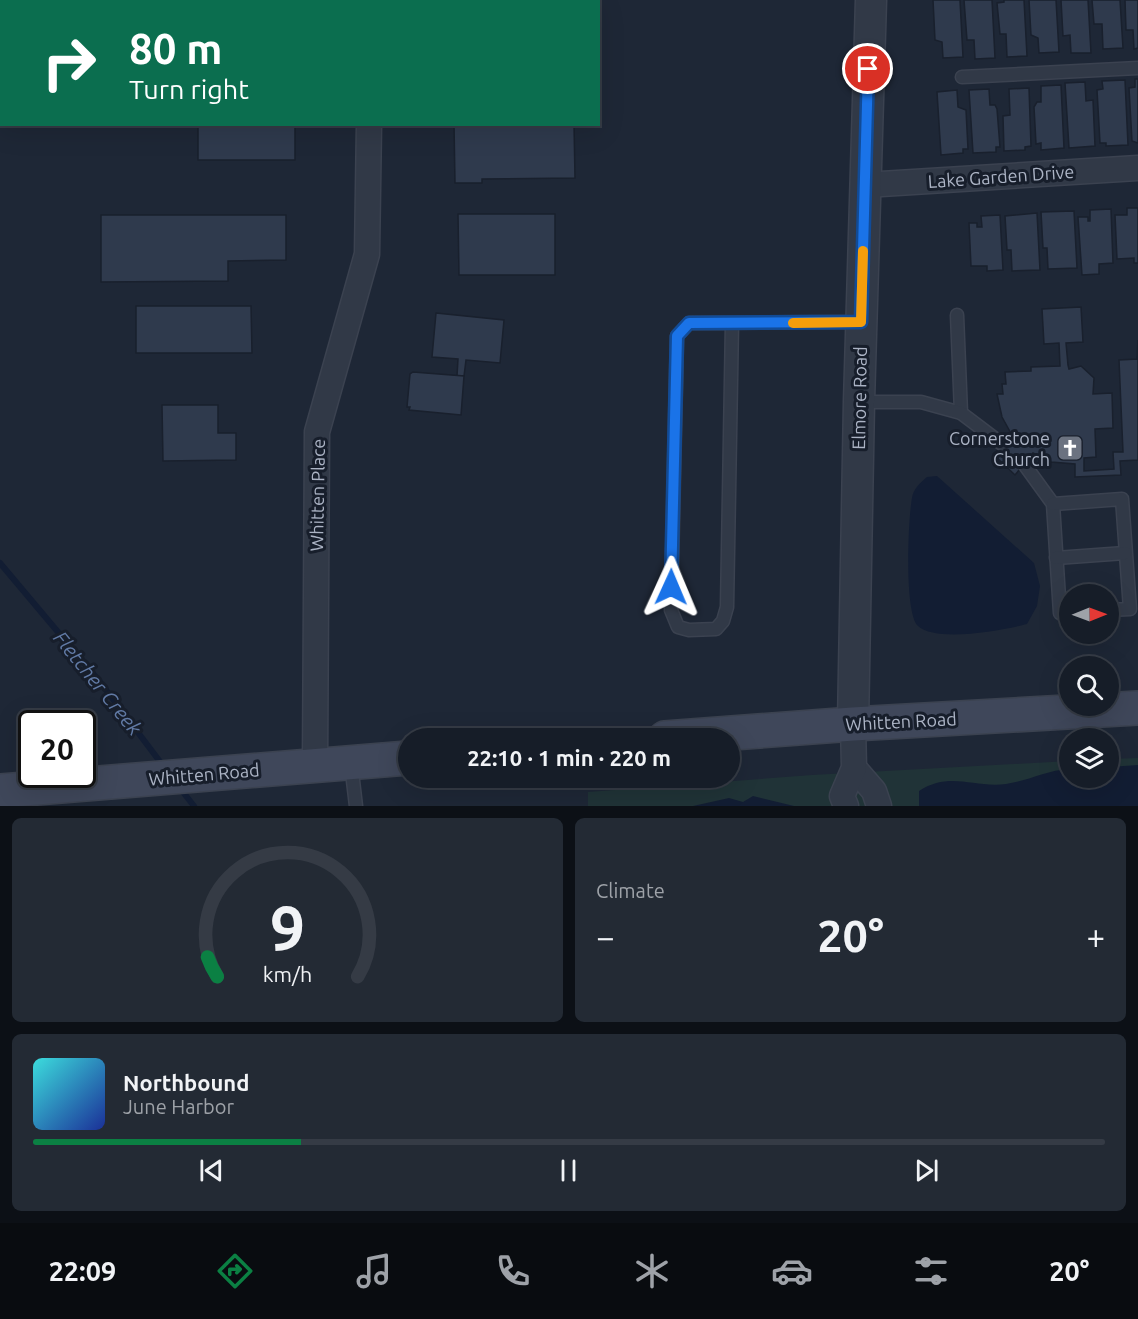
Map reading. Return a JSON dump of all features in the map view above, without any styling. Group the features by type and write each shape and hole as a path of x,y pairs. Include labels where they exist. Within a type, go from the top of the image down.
{"main road":[{"name":"Whitten Road","path":"740,732 853,723 1138,708"},
{"name":"Whitten Road","path":"0,791 398,759"}],"street":[{"name":"Elmore Road","path":"853,723 859,402 871,0"},
{"name":"Whitten Place","path":"315,765 317,432 367,254 369,126"},
{"name":"Lake Garden Drive","path":"865,185 1138,168"},
{"path":"846,806 842,796 854,768 853,723"},
{"path":"854,768 874,791 879,806"}],"lane":[{"path":"962,77 1138,68"},
{"path":"957,315 961,413"},
{"path":"732,323 727,607 723,621 716,629 689,630 678,627 671,610 677,336 689,323 861,322"},
{"path":"859,402 921,402 961,413 1002,444"},
{"path":"1024,464 1053,504 1059,599"},
{"path":"1053,504 1122,499 1130,609 1119,610"},
{"path":"1056,558 1125,553"},
{"path":"351,762 356,806"}],"green space":[{"path":"1138,758 1138,806 588,806 588,792 641,788 740,788 740,780 1059,762 1059,788 1119,788 1119,759"}],"water":[{"path":"937,476 1034,563 1040,586 1037,606 1027,624 971,634 940,634 918,626 914,618 909,585 908,544 911,509 913,495 918,486 927,477"},
{"path":"1138,765 1138,806 919,806 919,791 941,782 1006,784 1059,770 1059,788 1119,788 1119,766"},
{"path":"753,796 794,806 693,806 729,798 743,802"}],"building":[{"path":"933,0 960,0 963,57 943,58 942,42 935,40"},
{"path":"964,0 992,0 995,58 975,59 974,40 967,40"},
{"path":"1004,0 1024,0 1027,56 1007,57 1006,34 1000,34 997,3 1004,2"},
{"path":"1029,0 1056,0 1059,52 1039,53 1038,38 1031,35"},
{"path":"1061,0 1088,0 1091,53 1071,53 1070,35 1063,36"},
{"path":"1092,0 1120,0 1123,48 1103,49 1102,24 1094,24"},
{"path":"1125,0 1138,0 1138,48 1134,49 1133,30 1126,30"},
{"path":"1135,79 1138,79 1138,143 1132,141 1129,88 1135,87"},
{"path":"1125,80 1128,145 1106,146 1106,143 1100,143 1097,90 1103,89 1102,81"},
{"path":"1085,82 1086,101 1093,100 1095,146 1069,148 1065,83"},
{"path":"1061,85 1064,148 1041,150 1041,143 1036,144 1034,107 1037,102 1041,102 1041,86"},
{"path":"1029,88 1031,146 1025,147 1025,150 1004,151 1003,116 1010,115 1009,89"},
{"path":"989,89 990,105 995,105 997,109 1000,147 996,147 996,152 973,153 969,90"},
{"path":"957,90 958,107 966,110 968,149 963,149 963,153 941,155 937,92"},
{"path":"198,126 295,126 295,160 198,160"},
{"path":"454,126 574,126 575,178 482,179 482,183 455,183"},
{"path":"1127,208 1138,208 1138,263 1134,263 1134,258 1117,259 1115,215 1127,215"},
{"path":"1111,209 1113,263 1099,264 1099,274 1082,275 1078,217 1088,217 1090,221 1090,210"},
{"path":"1074,211 1077,268 1048,269 1047,248 1043,248 1041,212"},
{"path":"1037,213 1040,270 1012,271 1011,250 1007,250 1005,216"},
{"path":"458,214 555,214 555,275 459,275"},
{"path":"101,215 286,215 286,260 228,261 228,281 101,282"},
{"path":"1000,215 1003,270 987,271 987,266 971,266 969,223 977,223 977,227 982,227 981,216"},
{"path":"136,306 251,306 252,353 136,353"},
{"path":"1081,307 1083,342 1066,343 1069,369 1081,366 1094,378 1093,394 1112,393 1113,428 1095,429 1096,457 1084,458 1084,471 1114,469 1113,452 1123,452 1119,360 1137,359 1138,340 1138,460 1120,461 1121,475 1075,477 1075,464 1051,462 1033,453 1015,475 993,454 1013,437 1002,417 997,394 1003,394 1002,384 1006,384 1005,372 1031,371 1031,367 1060,366 1059,343 1044,344 1042,309"},
{"path":"436,313 504,320 500,363 466,360 464,376 457,376 458,359 432,357"},
{"path":"413,372 464,376 461,415 409,410 410,407 407,407 410,374"},
{"path":"162,405 218,405 218,433 236,433 236,460 163,461"}],"waterway":[{"name":"Fletcher Creek","path":"0,563 100,682 164,767"},
{"name":"Fletcher Creek","path":"179,787 194,806"}],"slow traffic":[{"path":"793,323 861,322 863,251"}],"place":[{"name":"Cornerstone Church","path":"1070,448"}],"route":[{"path":"671,587 677,336 689,323 861,322 868,69"}]}
